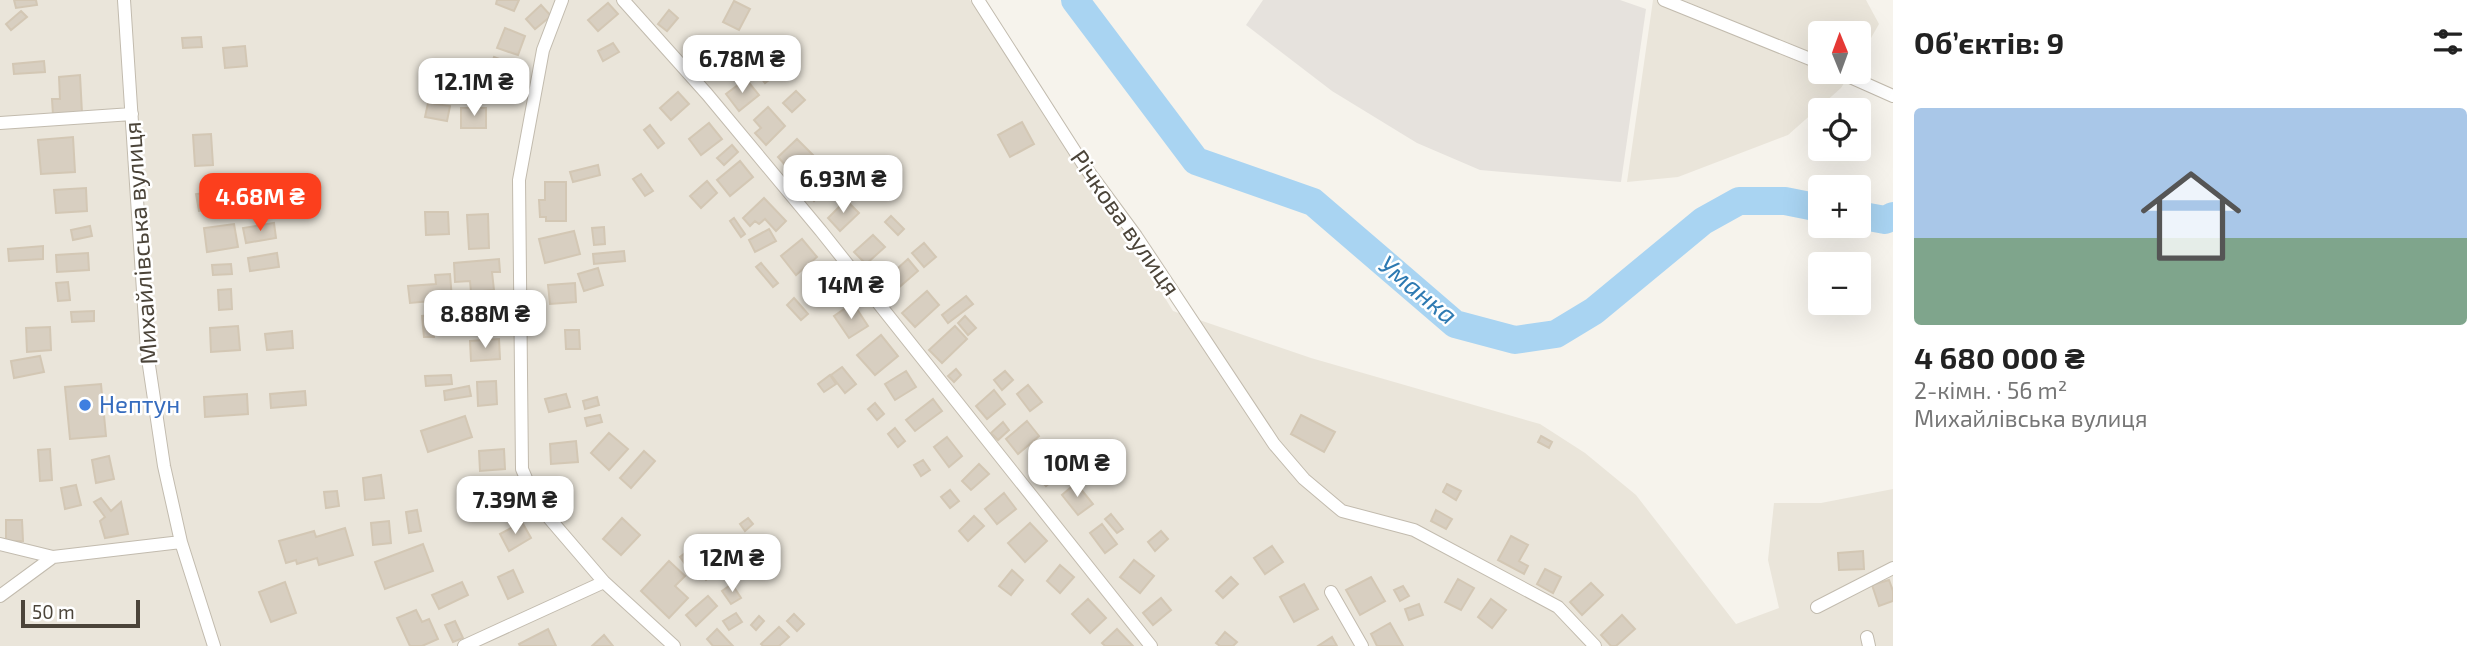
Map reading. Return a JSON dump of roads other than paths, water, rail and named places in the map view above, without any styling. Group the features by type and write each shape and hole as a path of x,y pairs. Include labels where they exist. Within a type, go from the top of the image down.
{"street":[{"name":"Михайлівська вулиця","path":"124,0 146,352 164,466 181,542 214,646"},
{"path":"562,0 543,50 519,180 522,469 537,504 604,582 674,646"},
{"path":"622,0 707,94 821,230 1151,646"},
{"name":"Річкова вулиця","path":"978,0 1083,164 1136,236 1274,444 1304,479 1342,510 1414,530 1558,607 1595,646"},
{"path":"1664,0 1808,58"},
{"path":"1866,84 1893,96"},
{"path":"0,123 132,114"},
{"path":"0,544 53,557 181,542"},
{"path":"0,596 53,557"},
{"path":"1816,607 1893,568"},
{"path":"464,646 604,582"},
{"path":"1331,592 1362,646"}],"waterway":[{"name":"Уманка","path":"1075,0 1196,161 1313,202 1455,324 1515,340 1556,334 1594,311 1703,221 1739,201 1785,201 1808,206"},
{"name":"Уманка","path":"1871,217 1885,220 1893,216"}],"place":[{"name":"Нептун","path":"85,405"}]}
